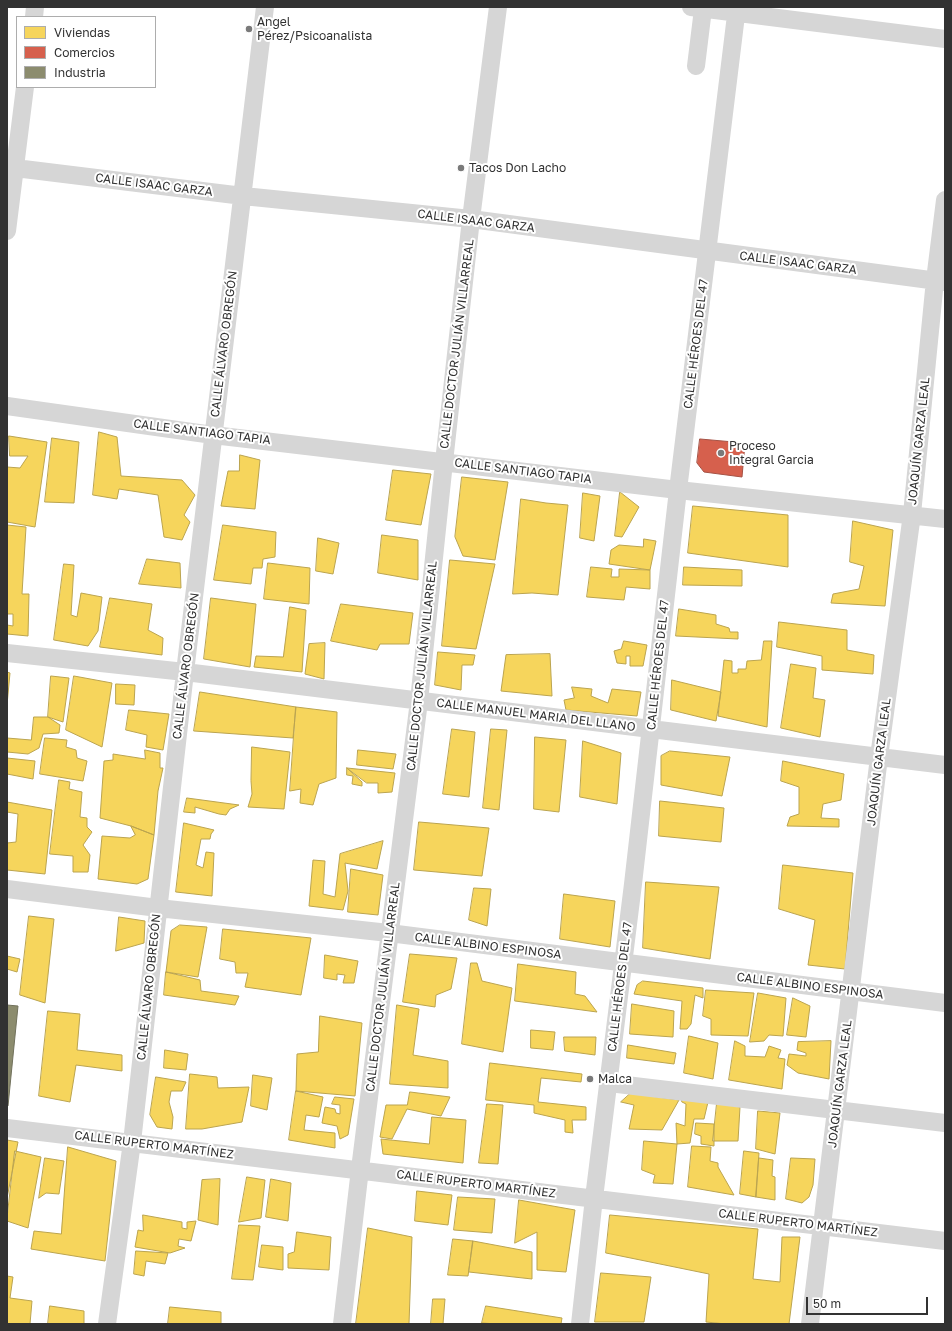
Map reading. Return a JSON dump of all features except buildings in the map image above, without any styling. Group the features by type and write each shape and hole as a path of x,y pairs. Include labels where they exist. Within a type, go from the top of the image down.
{"street":[{"name":"CALLE ÁLVARO OBREGÓN","path":"107,1324 132,1142 185,672 265,7"},
{"name":"CALLE DOCTOR JULIÁN VILLARREAL","path":"342,1324 419,701 471,219 498,7"},
{"path":"696,66 697,8 737,10 945,39"},
{"name":"CALLE HÉROES DEL 47","path":"580,1324 678,490 737,10"},
{"path":"7,231 11,168 25,88"},
{"name":"CALLE ISAAC GARZA","path":"11,168 242,196 471,219 940,281"},
{"name":"JOAQUÍN GARZA LEAL","path":"810,1324 879,757 912,514 940,281 945,200"},
{"name":"CALLE SANTIAGO TAPIA","path":"7,406 213,435 678,490 912,514 945,519"},
{"name":"CALLE MANUEL MARIA DEL LLANO","path":"7,653 185,672 945,765"},
{"name":"CALLE ALBINO ESPINOSA","path":"7,889 158,908 389,934 945,1003"},
{"path":"609,1083 945,1123"},
{"name":"CALLE RUPERTO MARTÍNEZ","path":"7,1128 945,1240"}],"place":[{"name":"Angel Pérez/Psicoanalista","path":"249,29"},
{"name":"Tacos Don Lacho","path":"461,168"},
{"name":"Proceso Integral Garcia","path":"721,453"},
{"name":"Malca","path":"590,1079"}]}
